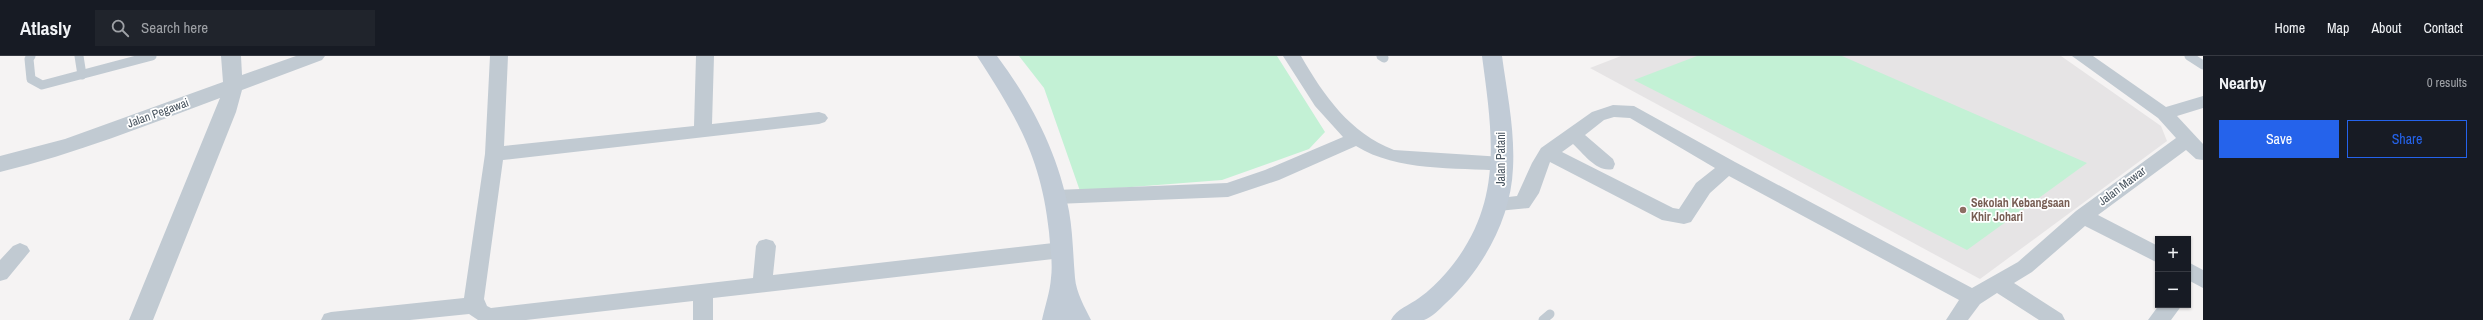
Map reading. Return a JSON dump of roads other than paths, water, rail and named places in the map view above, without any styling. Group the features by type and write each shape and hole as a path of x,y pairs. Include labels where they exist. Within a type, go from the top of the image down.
{"main road":[{"path":"987,56 1007,82 1025,113 1042,149 1056,196 1062,250 1063,278 1054,320"},
{"name":"Jalan Patani","path":"1403,320 1440,294 1457,277 1478,249 1498,204 1503,164 1492,56"},
{"path":"1063,278 1073,310 1079,320"}],"street":[{"path":"141,320 226,112 233,86 231,56"},
{"name":"Jalan Pegawai","path":"0,164 52,151 315,56"},
{"path":"478,313 475,286 494,154 499,56"},
{"path":"703,132 705,56"},
{"path":"1292,56 1319,101 1358,138 1376,150 1392,156 1503,164"},
{"path":"2081,56 2164,114 2185,135 2186,140 2203,154"},
{"path":"2164,114 2203,102"},
{"path":"1498,204 1522,203 1528,197 1540,164 1548,153 1606,113 1624,111 1634,112 1728,166 1973,298"},
{"path":"494,154 819,118"},
{"path":"1574,135 1606,164"},
{"path":"1056,196 1228,190 1272,175 1358,138"},
{"name":"Jalan Mawar","path":"1956,320 1973,298 1997,282 2025,267 2083,216 2186,140"},
{"path":"1548,153 1652,206 1679,217 1684,217 1703,188 1728,166"},
{"path":"2083,216 2155,253"},
{"path":"762,285 766,246"},
{"path":"331,320 478,313 496,317 1062,250"},
{"path":"0,272 20,251"},
{"path":"1997,282 2056,320"},
{"path":"703,320 704,292"},
{"path":"2158,320 2169,308"}],"lane":[{"path":"31,56 29,59 31,79 37,84 53,83 152,56"},
{"path":"79,56 82,75"},
{"path":"2189,56 2203,65"}],"place":[{"name":"Sekolah Kebangsaan Khir Johari","path":"1963,210"}]}
